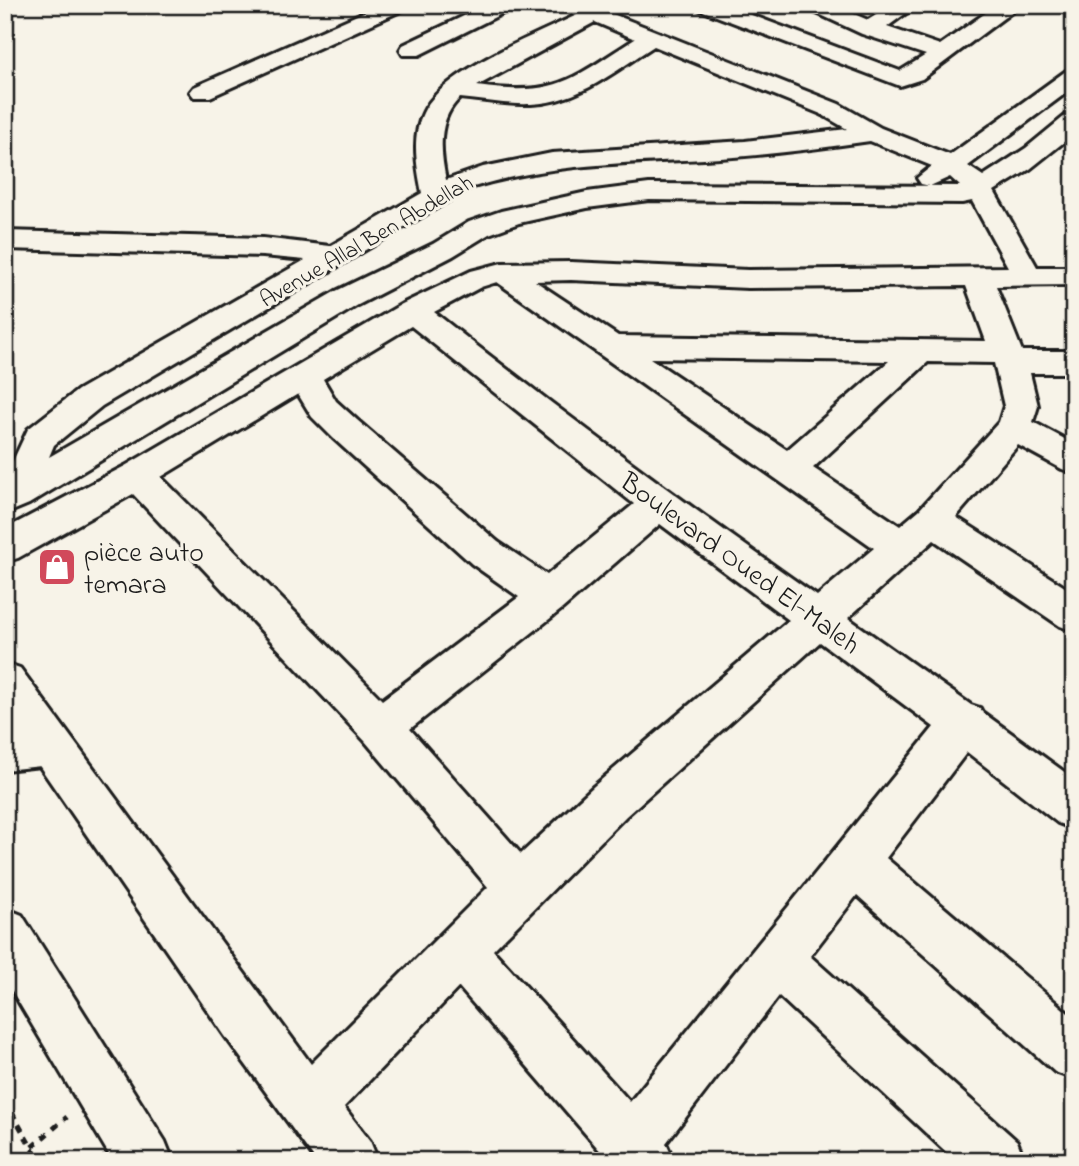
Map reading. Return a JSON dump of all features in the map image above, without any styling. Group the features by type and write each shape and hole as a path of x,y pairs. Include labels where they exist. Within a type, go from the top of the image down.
{"street":[{"path":"202,92 398,5"},
{"path":"411,50 504,5"},
{"path":"437,198 430,161 433,118 440,103 497,65 589,13 625,5"},
{"path":"705,5 895,79 909,77 1011,5"},
{"path":"815,5 870,29 942,54"},
{"path":"870,29 907,5"},
{"path":"589,13 830,109 872,133 950,164 979,189 1027,275"},
{"path":"456,90 512,97 560,92 583,81 652,38"},
{"path":"830,109 881,74"},
{"path":"904,194 964,158 1074,76"},
{"name":"Avenue Allal Ben Abdellah","path":"11,497 347,298 443,250 479,228 511,216 587,200 649,192 962,195 979,189 1046,144 1074,121"},
{"name":"Avenue Allal Ben Abdellah","path":"11,497 40,438 90,398 461,182 510,166 594,154 790,145 872,133"},
{"path":"1046,144 1074,144"},
{"path":"5,240 342,250 393,275"},
{"path":"5,547 137,475 413,311 471,281 502,272 571,271 748,279 1074,276"},
{"path":"502,272 789,470 1074,614"},
{"path":"309,1104 459,949 610,801 917,534 1014,427 1021,406 1009,357 977,275"},
{"name":"Boulevard Oued El-Maleh","path":"413,311 520,398 659,504 965,722 1074,807"},
{"path":"611,347 920,351 1073,364"},
{"path":"789,470 920,351"},
{"path":"303,376 324,409 345,429 485,553 548,597"},
{"path":"1014,427 1074,460"},
{"path":"137,475 380,727 520,888"},
{"path":"380,727 548,597 659,504"},
{"path":"5,681 27,747 243,1018 350,1161"},
{"path":"459,949 639,1152 778,961 965,722"},
{"path":"856,863 1074,1054"},
{"path":"5,932 145,1161"},
{"path":"778,961 997,1161"}],"path":[{"path":"5,1100 39,1161"},
{"path":"32,1147 73,1112"}],"place":[{"name":"pièce auto temara","path":"57,567"}]}
